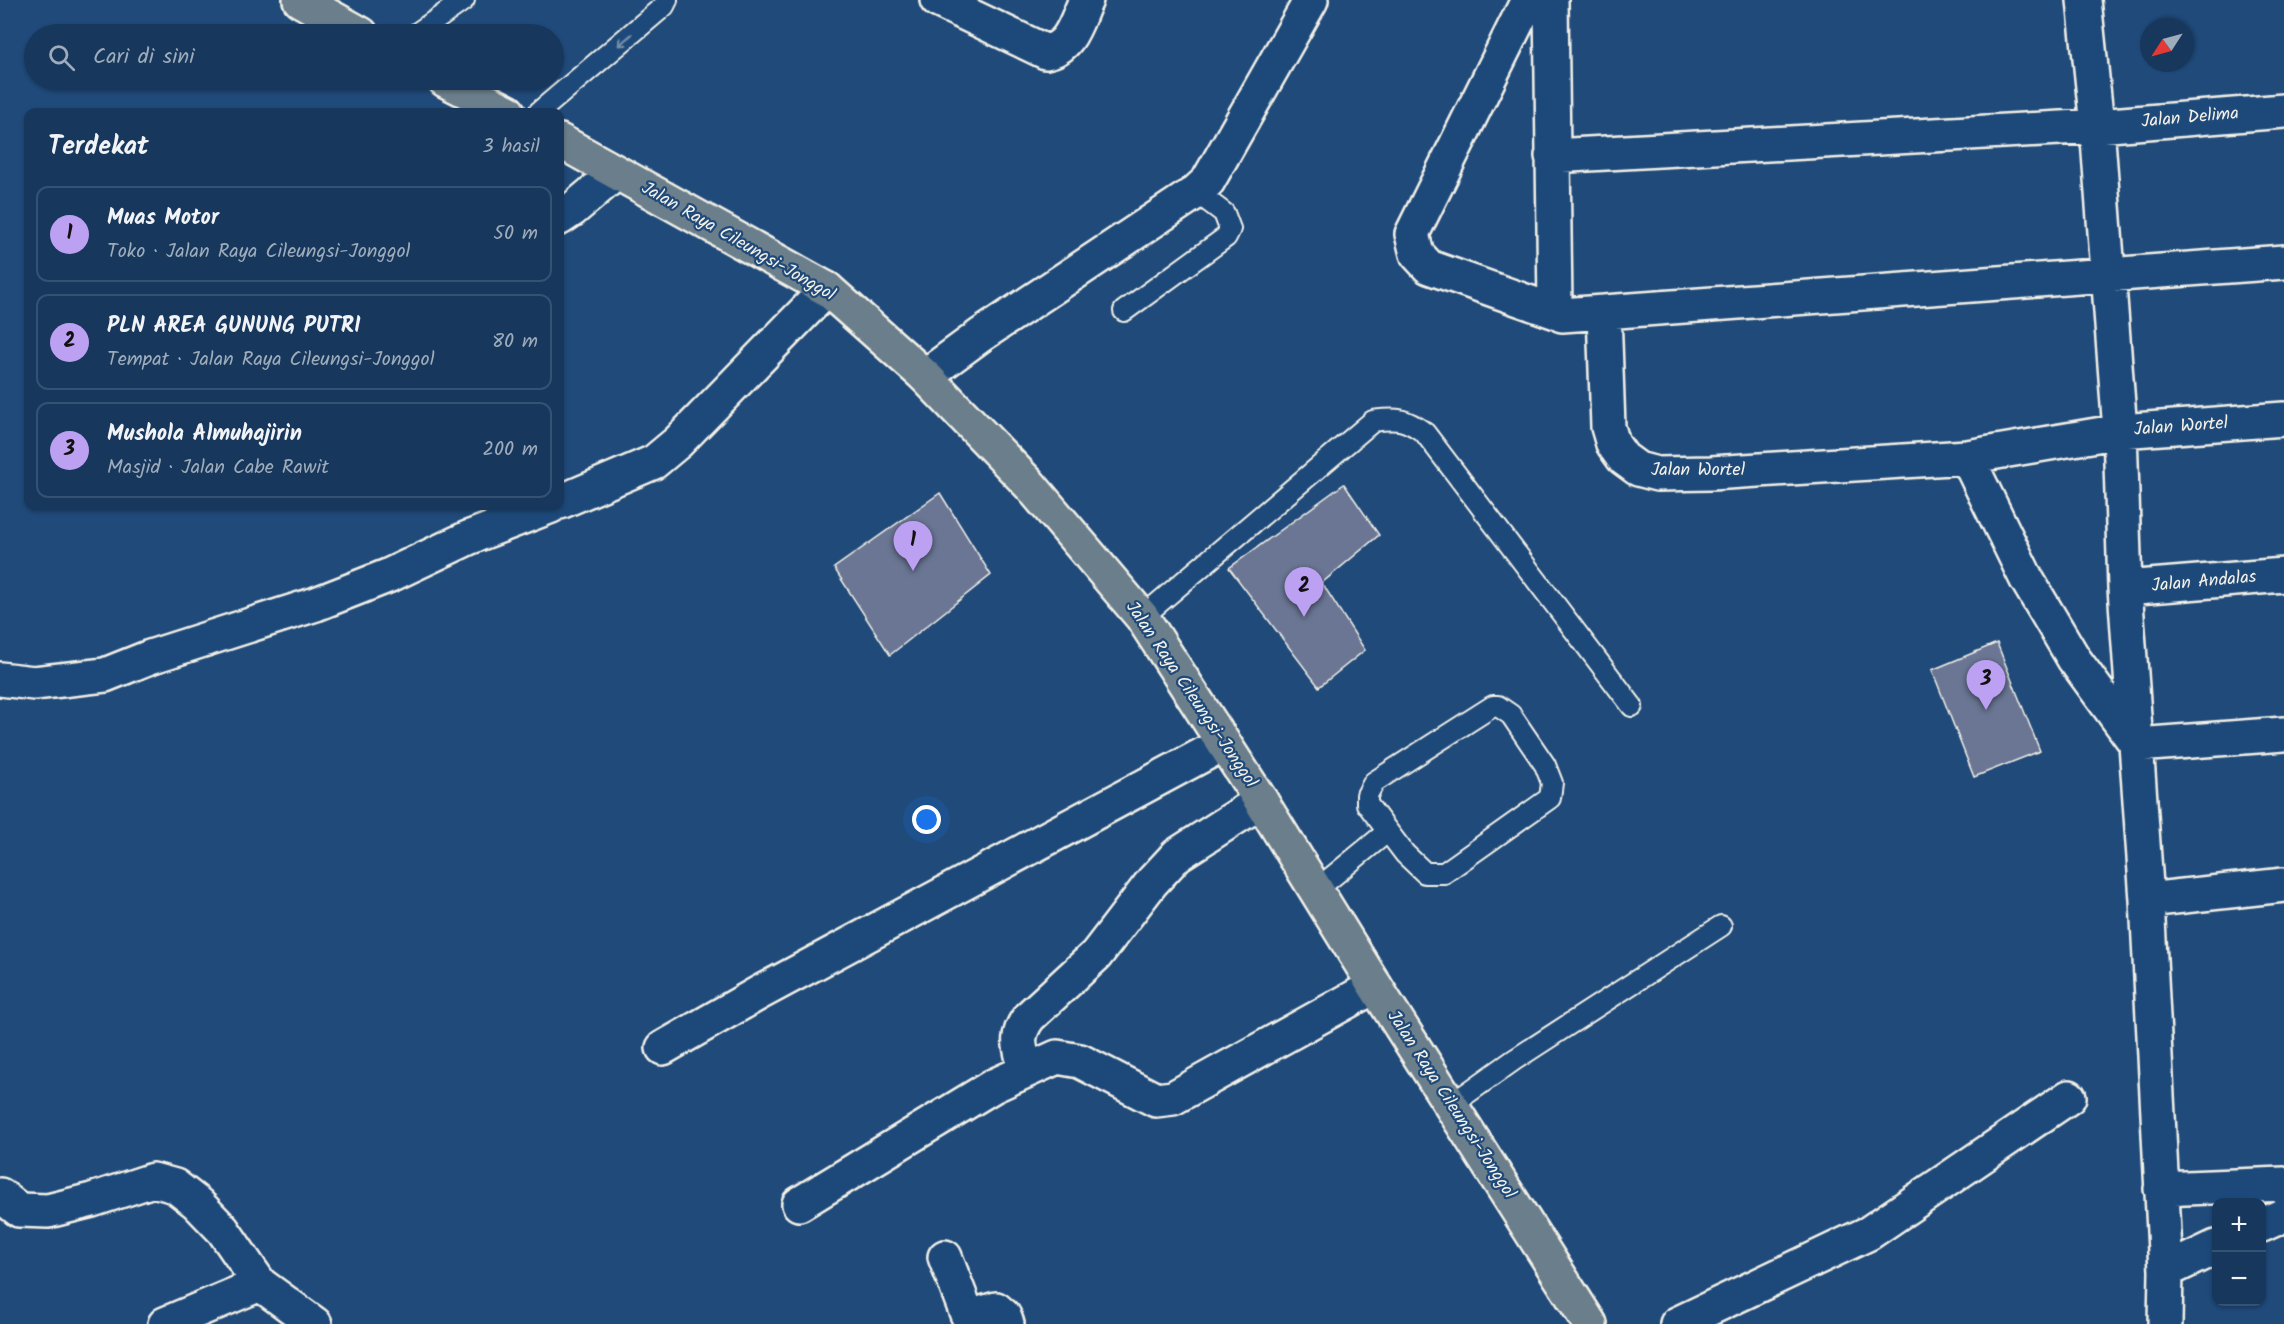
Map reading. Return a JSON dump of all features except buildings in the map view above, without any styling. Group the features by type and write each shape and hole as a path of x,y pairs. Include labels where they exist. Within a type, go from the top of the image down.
{"main road":[{"path":"300,0 344,24"},
{"path":"465,90 500,108"},
{"name":"Jalan Raya Cileungsi-Jonggol","path":"564,143 827,289 925,376 1030,485 1142,617 1261,801 1375,986 1590,1324"}],"street":[{"path":"937,0 1046,52 1059,50 1068,39 1086,0"},
{"path":"925,376 981,335 1208,182 1311,0"},
{"path":"1528,0 1412,234 1417,254 1429,267 1559,313 1566,315 2107,277 2284,262"},
{"path":"1551,0 1555,307 1559,313"},
{"path":"2084,0 2097,126 2120,431 2125,588 2147,900 2166,1271 2165,1324"},
{"name":"Jalan Delima","path":"1552,156 2097,126 2284,111"},
{"path":"564,215 616,172"},
{"path":"564,500 654,462 678,442 827,289"},
{"name":"Jalan Wortel","path":"1604,312 1608,427 1613,444 1623,458 1638,469 1657,474 1711,473 1967,457 2120,431 2284,419"},
{"path":"1967,457 2026,578 2074,659 2137,745"},
{"path":"0,679 34,683 105,675 150,657 316,604 390,575 468,538 540,510"},
{"name":"Jalan Andalas","path":"2125,588 2284,575"},
{"path":"2137,745 2284,734"},
{"path":"663,1048 759,993 1223,744"},
{"path":"1026,1070 1018,1040 1021,1029 1029,1017 1096,955 1152,882 1177,855 1261,801"},
{"path":"2147,900 2284,885"},
{"path":"799,1204 993,1086 1058,1057 1080,1061 1161,1101 1173,1098 1375,986"},
{"path":"1677,1324 1869,1233 2069,1097"},
{"path":"0,1195 19,1210 48,1211 92,1200 153,1180 175,1186 197,1203 223,1230 261,1284 315,1324"},
{"path":"2161,1189 2284,1184"},
{"path":"2266,1223 2284,1215"},
{"path":"2166,1271 2212,1249"},
{"path":"945,1257 967,1314 972,1316 996,1309 1004,1316 1007,1324"},
{"path":"165,1324 261,1284"}],"lane":[{"path":"430,24 464,0"},
{"path":"544,108 664,6 667,0"},
{"path":"1124,311 1226,237 1230,229 1224,213 1196,192"},
{"path":"1142,617 1373,421 1396,418 1412,423 1425,434 1632,706"},
{"path":"1493,706 1498,706 1510,715 1545,765 1552,783 1550,798 1444,873 1425,873 1405,854 1388,832 1367,804 1367,795 1374,782 1493,706"},
{"path":"1316,890 1388,832"},
{"path":"1452,1104 1514,1059 1721,926"}],"place":[{"name":"Muas Motor","path":"913,571"},
{"name":"PLN AREA GUNUNG PUTRI","path":"1304,617"},
{"name":"Mushola Almuhajirin","path":"1986,710"}]}
